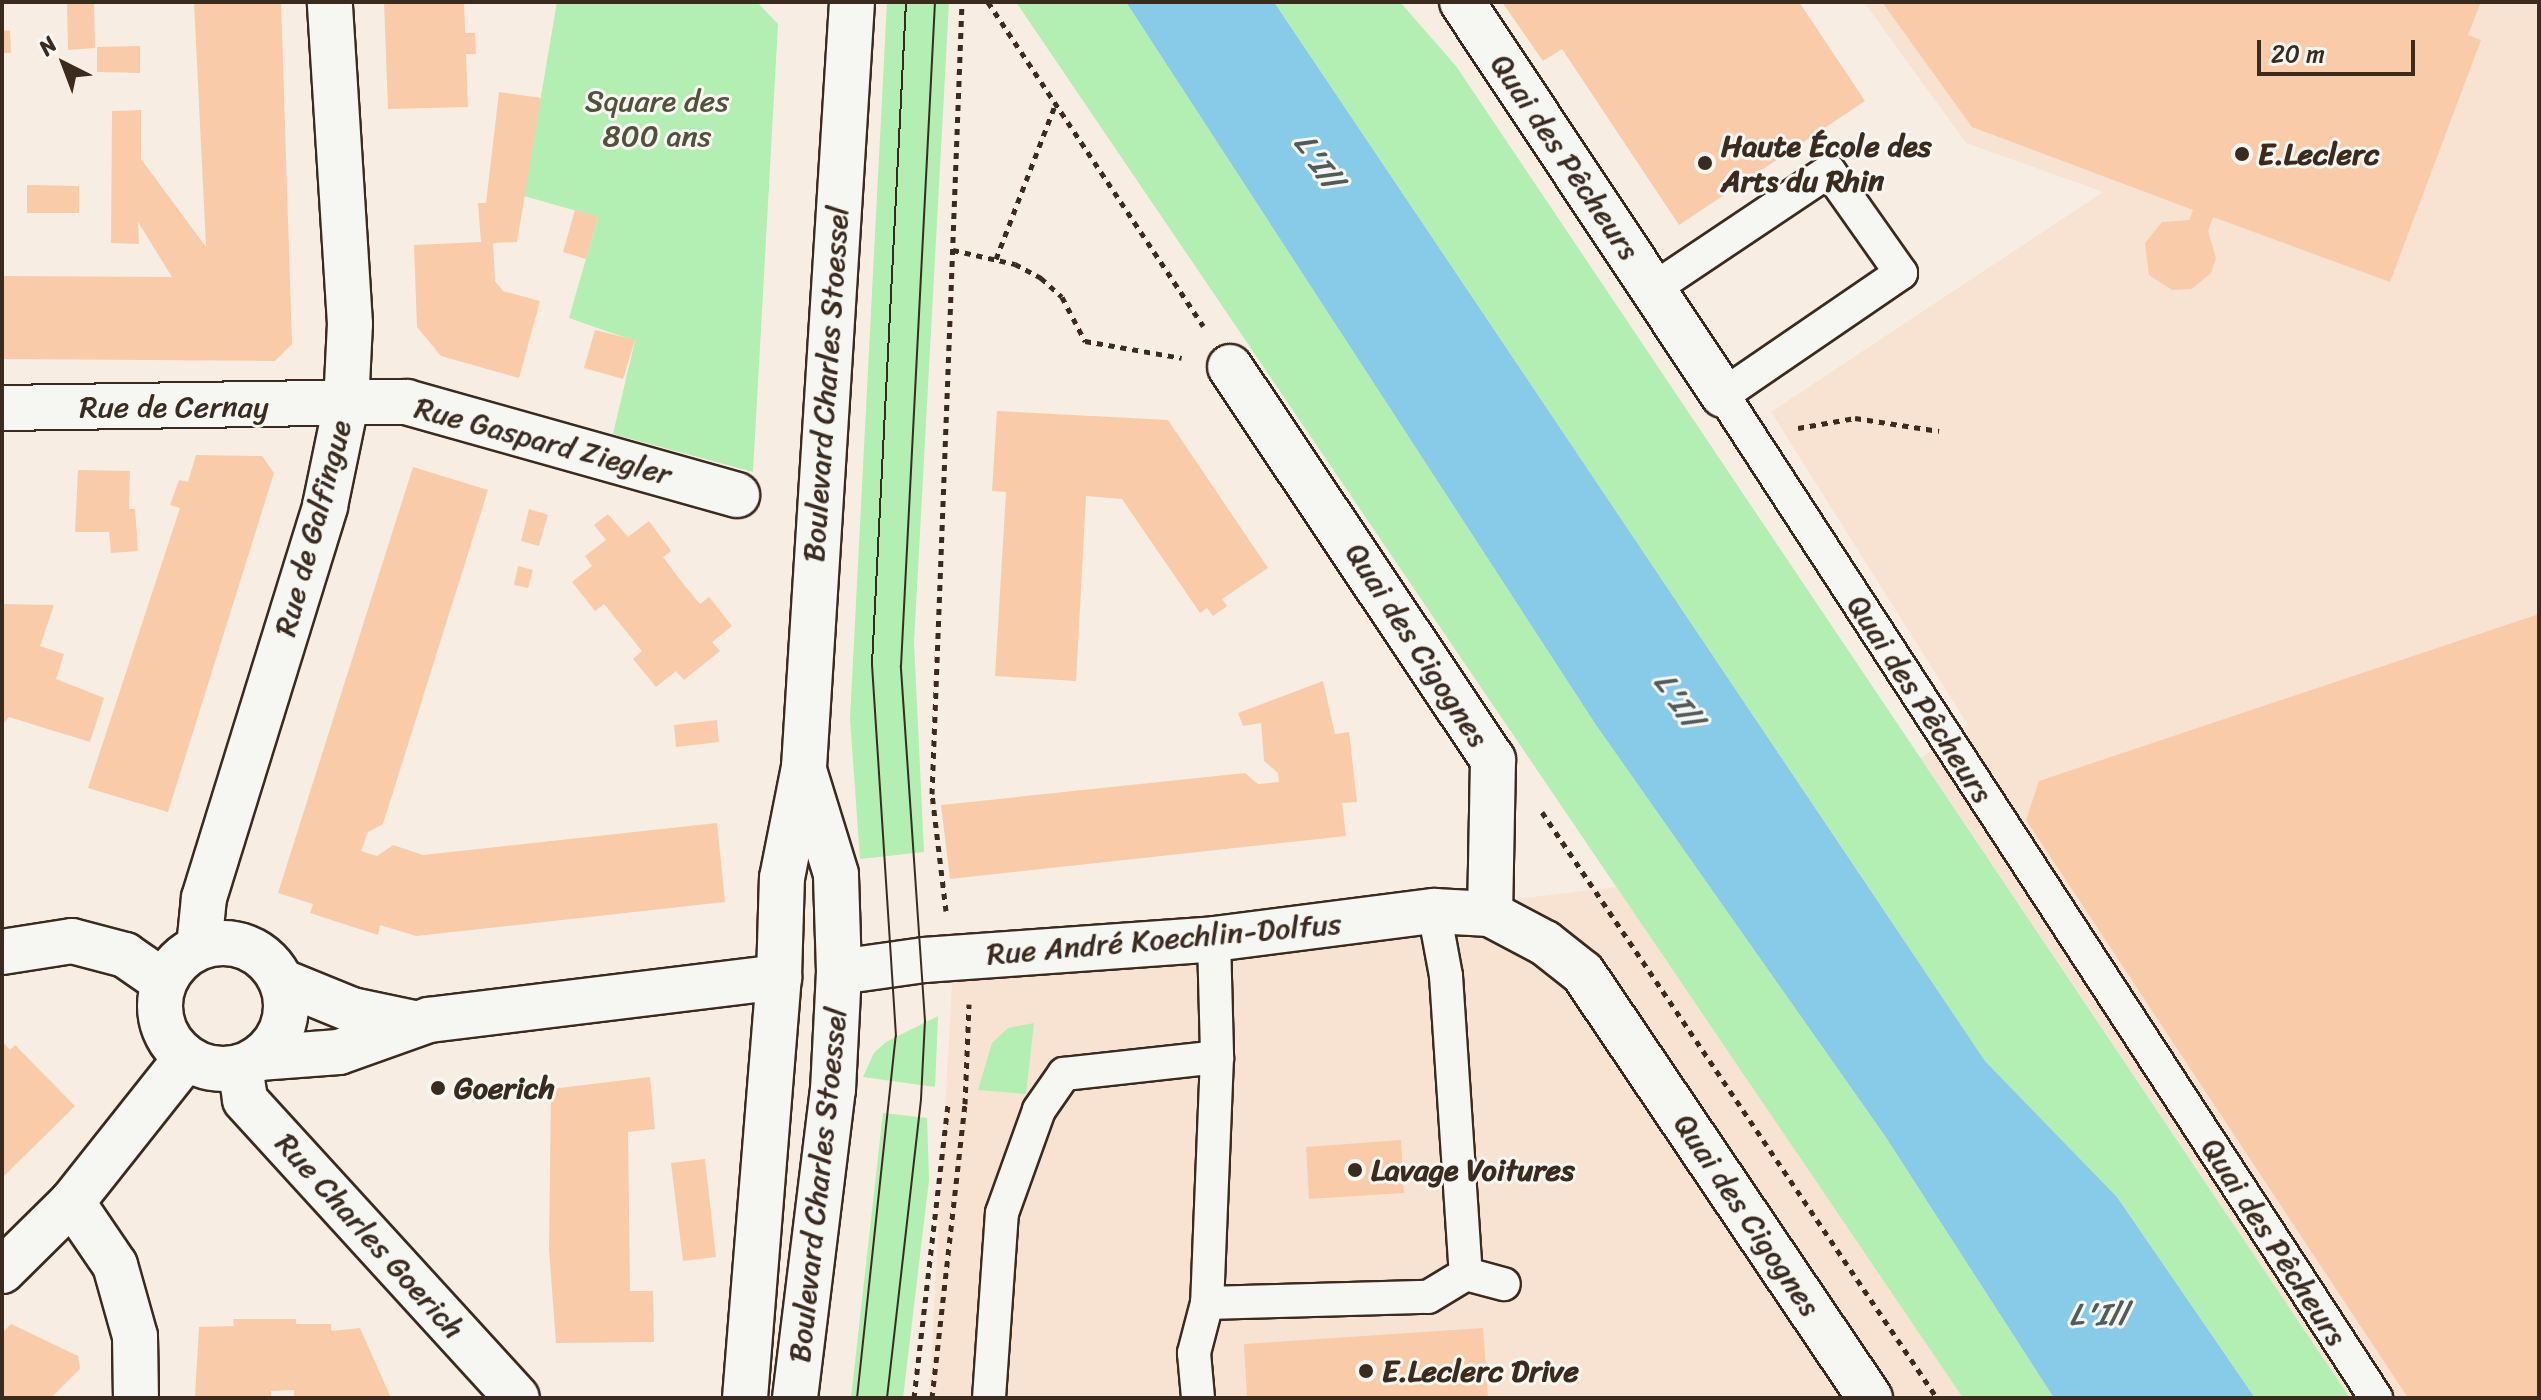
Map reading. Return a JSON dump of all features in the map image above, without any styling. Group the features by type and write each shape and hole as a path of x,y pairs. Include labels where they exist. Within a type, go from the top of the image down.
{"street":[{"name":"Rue de Galfingue","path":"199,947 204,898 325,506 346,405 350,324 330,2"},
{"name":"Boulevard Charles Stoessel","path":"745,1398 779,977 782,878 804,767 852,2"},
{"name":"Quai des Pêcheurs","path":"1462,2 1723,395"},
{"name":"Quai des Cigognes","path":"1230,367 1493,760 1490,914 1545,943 1583,973 1870,1398"},
{"name":"Rue Gaspard Ziegler","path":"346,405 406,402 439,407 737,495"},
{"name":"Rue de Cernay","path":"2,408 346,405"},
{"name":"Boulevard Charles Stoessel","path":"795,1398 833,1090 839,972 836,874 804,767"},
{"name":"Rue André Koechlin-Dolfus","path":"839,972 968,956 1214,939 1434,911 1490,914"},
{"path":"2,952 72,941 125,955 164,982"},
{"path":"250,1062 283,1024 281,981 273,967 248,948 233,943 199,947 184,955 164,982 159,1009 167,1037 186,1058 212,1069 339,1052 413,1023 779,977"},
{"name":"Boulevard Charles Stoessel","path":"779,977 839,972"},
{"path":"281,981 352,1010 413,1023"},
{"path":"2,1271 72,1202 186,1058"},
{"name":"Rue Charles Goerich","path":"250,1062 245,1100 517,1398"},
{"path":"72,1202 115,1265 135,1336 136,1398"}],"lane":[{"path":"1653,289 1829,171 1901,273 1723,395"},
{"name":"Quai des Pêcheurs","path":"1723,395 2376,1398"},
{"path":"1434,911 1446,976 1466,1274"},
{"path":"1198,1398 1194,1353 1207,1303 1217,1057 1214,939"},
{"path":"989,1398 1002,1213 1039,1110 1064,1074 1217,1057"},
{"path":"1207,1303 1428,1297 1466,1274 1504,1284"}],"path":[{"path":"932,1398 965,1104 968,956 942,902 932,794 962,2"},
{"path":"988,2 1230,367"},
{"path":"996,259 1056,102"},
{"path":"953,250 996,259 1041,278 1062,297 1085,341 1230,367"},
{"path":"1756,448 1782,431 1855,418 1939,431"},
{"path":"1493,760 1531,796 1937,1398"},
{"path":"914,1398 948,1102"}],"shaded area":[{"path":"1864,2 2539,2 2539,1398 2350,1398 1921,758 1968,725 1771,412 2103,192 1966,143"},
{"path":"1616,887 1963,1398 929,1398 953,966"}],"green space":[{"name":"Square des 800 ans","path":"557,2 757,2 778,24 753,472 613,434 635,341 569,318 598,217 524,196"},
{"path":"887,2 949,2 914,642 924,852 860,859 850,719"},
{"path":"1016,2 1126,2 1596,725 1885,1136 2054,1398 1963,1398"},
{"path":"1274,2 1400,2 1456,66 2350,1398 2255,1398 2117,1197 1985,1061"},
{"path":"938,1016 935,1087 863,1077 874,1053 886,1042"},
{"path":"1034,1023 1026,1094 978,1090 992,1043 1008,1028"},
{"path":"883,1113 927,1118 929,1180 903,1398 851,1398"}],"water":[{"name":"L'Ill","path":"1126,2 1274,2 1985,1061 2117,1197 2255,1398 2054,1398 1885,1136 1596,725"}],"building":[{"path":"194,2 281,2 292,344 275,361 2,359 2,276 172,277 138,222 139,244 111,243 112,111 141,110 141,159 206,247"},
{"path":"384,2 464,2 465,33 475,33 476,54 466,54 468,107 388,109"},
{"name":"Haute École des Arts du Rhin","path":"1502,2 1799,2 1865,101 1679,225 1562,49 1543,61"},
{"name":"E.Leclerc","path":"1882,2 2481,2 2468,35 2481,40 2390,282 2213,217 2208,231 2216,258 2211,273 2192,289 2172,290 2149,275 2145,243 2162,222 2189,220 2193,210 1972,127"},
{"path":"94,3 95,48 68,50 67,4"},
{"path":"2,30 10,31 11,53 2,53"},
{"path":"140,46 140,73 97,72 97,47"},
{"path":"499,92 541,98 517,242 493,243 495,281 503,291 540,301 519,378 441,356 417,327 414,245 481,242 478,203 486,203"},
{"path":"27,185 79,186 79,213 27,213"},
{"path":"575,210 598,217 586,259 563,252"},
{"path":"595,330 635,340 623,379 584,368"},
{"path":"997,411 1168,420 1268,568 1222,599 1227,606 1213,616 1207,608 1200,613 1122,499 1086,496 1076,681 995,676 1006,492 992,491"},
{"path":"196,455 262,456 274,473 168,812 88,788 180,508 170,505 179,480 188,482"},
{"path":"413,467 488,490 383,824 368,832 361,851 377,856 393,845 423,855 717,823 725,902 416,936 380,925 378,935 310,913 313,904 278,893"},
{"path":"78,470 130,471 129,509 135,509 138,551 111,553 109,532 75,532"},
{"path":"529,509 548,515 539,546 521,541"},
{"path":"608,514 628,537 649,521 671,551 663,557 681,581 700,604 709,597 732,626 712,642 720,651 684,680 676,671 656,687 633,659 642,651 604,604 595,611 572,582 592,566 585,556 606,540 594,525"},
{"path":"518,566 533,570 528,588 514,585"},
{"path":"4,604 54,605 40,646 64,654 56,679 104,698 90,742 9,717 2,725"},
{"path":"2539,614 2539,1398 2408,1398 2026,820 2039,781"},
{"path":"1323,681 1335,734 1349,732 1357,802 1342,803 1346,836 950,879 941,805 1245,773 1258,784 1279,782 1278,773 1264,761 1261,723 1243,726 1238,713"},
{"path":"717,720 719,742 676,747 674,725"},
{"path":"2,1041 10,1050 15,1045 75,1106 2,1178"},
{"path":"650,1077 655,1129 628,1132 630,1291 653,1291 654,1342 556,1343 549,1250 551,1089"},
{"name":"Lavage Voitures","path":"1401,1140 1404,1193 1309,1199 1306,1147"},
{"path":"705,1159 716,1257 683,1261 671,1163"},
{"path":"233,1319 296,1319 296,1324 331,1324 331,1331 360,1328 391,1398 294,1396 294,1390 271,1391 271,1398 195,1396 199,1327 234,1326"},
{"path":"11,1324 78,1356 80,1369 51,1398 2,1398 2,1333"},
{"name":"E.Leclerc Drive","path":"1483,1328 1488,1398 1247,1398 1244,1344"}],"tram line":[{"path":"857,1398 896,1036 872,664 906,2"},
{"path":"887,1398 921,1099 925,1021 901,666 935,2"}],"place":[{"name":"E.Leclerc","path":"2242,154"},
{"name":"Haute École des Arts du Rhin","path":"1705,163"},
{"name":"Goerich","path":"438,1088"},
{"name":"Lavage Voitures","path":"1355,1170"},
{"name":"E.Leclerc Drive","path":"1366,1371"}]}
